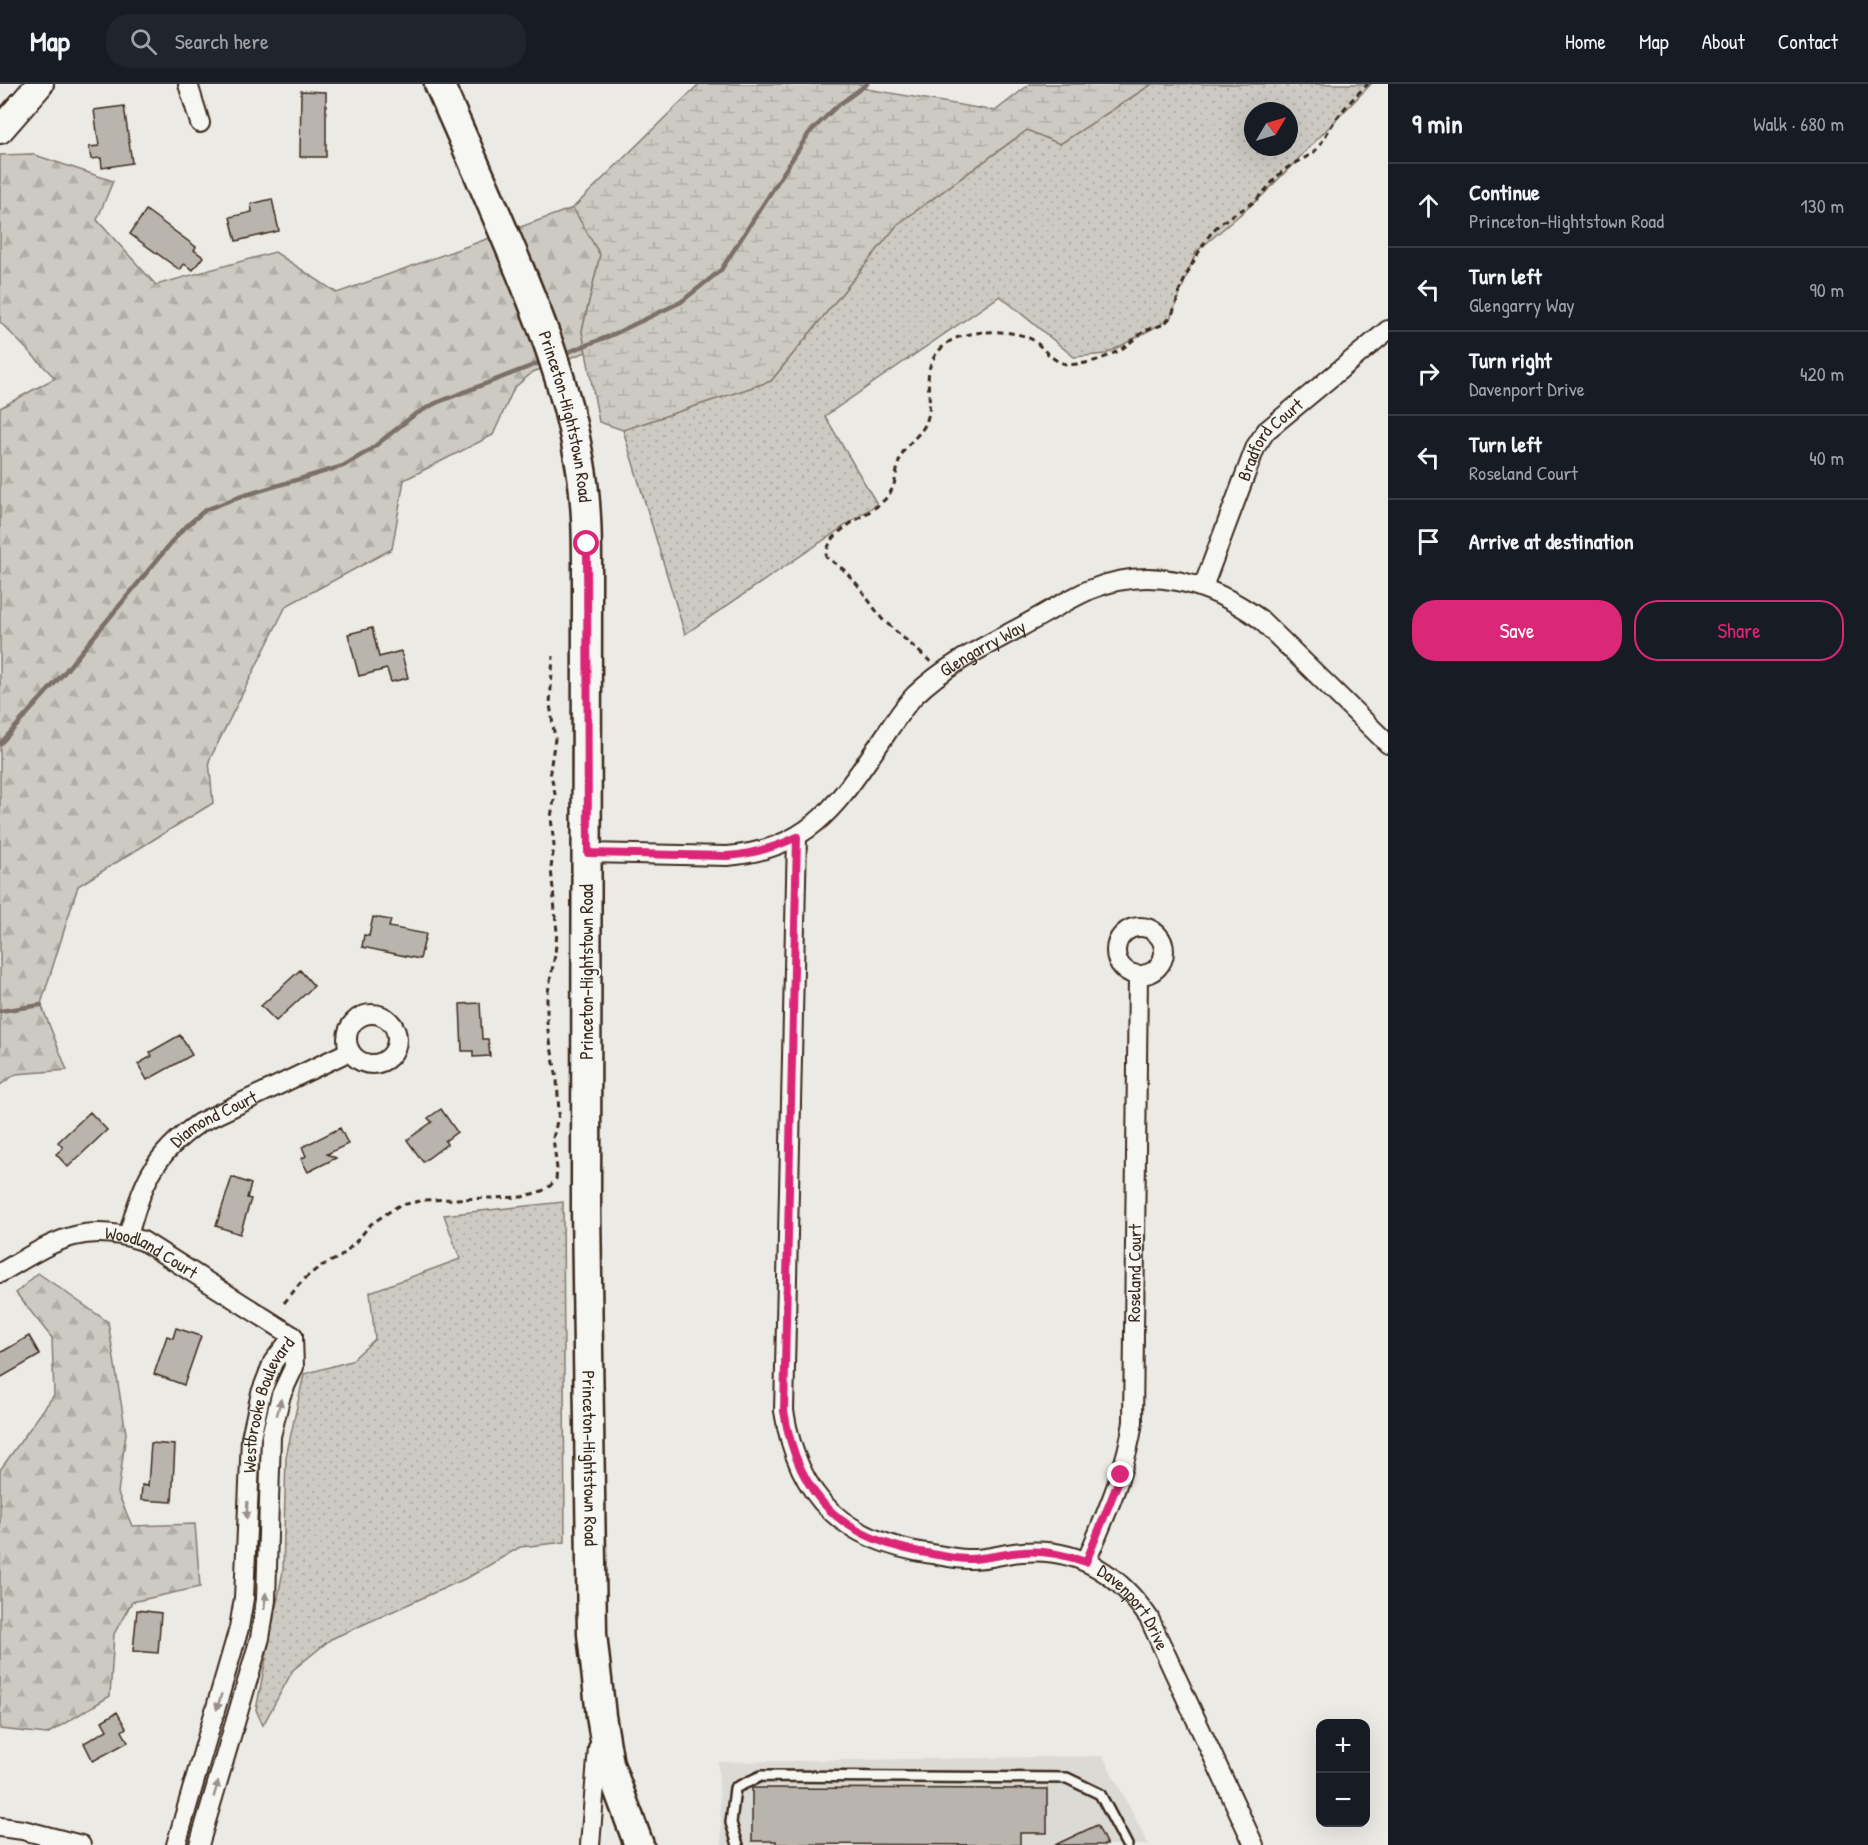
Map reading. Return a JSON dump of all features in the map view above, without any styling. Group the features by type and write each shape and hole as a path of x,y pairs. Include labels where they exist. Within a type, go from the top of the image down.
{"main road":[{"name":"Princeton-Hightstown Road","path":"439,84 480,175 547,336 581,466 587,575 586,1187 592,1634 609,1764 639,1845"}],"street":[{"path":"0,111 23,84"},
{"path":"0,130 40,84"},
{"path":"188,84 200,123"},
{"name":"Bradford Court","path":"1203,587 1256,446 1266,431 1388,330"},
{"name":"Glengarry Way","path":"588,853 727,856 773,848 797,837 816,824 832,808 876,749 896,717 935,677 957,661 1089,590 1126,580 1178,581 1203,587 1236,602 1260,619 1388,744"},
{"name":"Davenport Drive","path":"797,837 784,1411 788,1437 796,1462 824,1504 840,1519 881,1543 904,1550 967,1559 1022,1552 1067,1555 1086,1562 1122,1584 1138,1601 1149,1618 1254,1845"},
{"name":"Roseland Court","path":"1086,1562 1121,1475 1129,1449 1133,1422 1138,975"},
{"name":"Diamond Court","path":"128,1236 140,1192 163,1154 180,1136 199,1123 350,1051"},
{"name":"Woodland Court","path":"0,1274 54,1242 72,1236 92,1232 128,1236 143,1241 293,1336"},
{"name":"Westbrooke Boulevard","path":"176,1845 239,1628 244,1598 251,1438 261,1393 273,1362 293,1336"},
{"name":"Westbrooke Boulevard","path":"199,1845 260,1638 266,1600 272,1436 282,1395 294,1367 293,1336"},
{"path":"590,1845 601,1716"},
{"path":"0,1827 23,1830 81,1845"}],"lane":[{"path":"738,1845 731,1823 735,1788 761,1776 1067,1778 1100,1794 1126,1845"}],"path":[{"path":"931,662 910,641 882,619 857,584 843,569 826,557 826,552 835,537 858,518 875,509 892,490 901,457 924,427 927,419 930,407 928,376 936,354 946,344 968,333 1012,333 1031,339 1055,360 1067,364 1081,363 1116,353 1149,328 1160,327 1173,313 1181,288 1220,223 1257,198 1278,175 1297,161 1314,153 1338,117 1368,84"},
{"path":"284,1303 303,1280 318,1267 340,1257 371,1224 398,1206 424,1200 522,1197 542,1191 556,1179 553,1138 559,1113 558,1079 547,1025 547,998 557,932 551,868 554,846 551,817 555,794 550,770 555,739 550,704 553,656"}],"shaded area":[{"path":"1103,1756 1149,1845 722,1845 718,1762"}],"green space":[{"path":"699,84 862,84 861,88 995,111 1030,84 1152,84 1060,144 1027,130 898,224 771,381 623,430 599,422 582,331 600,255 573,208"},
{"path":"1152,84 1371,84 1262,196 1196,252 1170,319 1106,354 1074,357 1000,296 825,416 877,504 685,634 623,430 771,381 898,224 1027,130 1060,144"},
{"path":"32,154 113,181 97,220 156,285 275,252 337,293 573,208 600,255 582,331 586,352 533,372 514,388 493,435 404,480 392,549 286,606 209,761 213,803 78,886 41,1004 67,1070 16,1074 0,1085 0,408 55,378 0,322 0,155"},
{"path":"563,1202 565,1542 520,1547 469,1577 331,1639 293,1670 263,1725 256,1710 283,1571 286,1457 304,1374 351,1361 375,1339 370,1292 460,1259 444,1215"},
{"path":"38,1273 108,1322 126,1433 118,1493 132,1526 195,1524 200,1587 132,1602 114,1634 110,1696 47,1734 0,1729 0,1470 54,1395 52,1338 16,1293"}],"building":[{"path":"301,91 326,92 326,157 300,157"},
{"path":"124,106 132,163 102,168 101,158 91,159 89,147 99,146 94,110"},
{"path":"272,199 279,231 236,241 230,217 252,212 251,204"},
{"path":"146,210 196,247 194,250 203,257 193,270 184,264 180,270 130,234"},
{"path":"372,628 379,657 401,651 408,678 391,682 387,669 359,676 348,634"},
{"path":"373,917 391,920 389,927 426,934 420,959 362,947 364,935 369,936"},
{"path":"300,970 314,986 276,1021 261,1006"},
{"path":"480,1003 482,1039 488,1039 490,1056 473,1057 473,1051 462,1051 460,1004"},
{"path":"180,1035 192,1055 147,1080 138,1064 152,1056 150,1052"},
{"path":"441,1109 457,1132 445,1141 447,1144 423,1162 407,1140 432,1122 428,1118"},
{"path":"90,1112 107,1130 68,1167 56,1154 63,1148 58,1142"},
{"path":"340,1128 348,1144 327,1154 336,1158 308,1172 301,1159 306,1156 302,1147"},
{"path":"232,1177 251,1184 247,1198 251,1199 240,1234 216,1226"},
{"path":"176,1328 201,1336 184,1385 154,1374 167,1336 173,1338"},
{"path":"29,1336 40,1355 0,1378 0,1353"},
{"path":"151,1443 175,1445 172,1502 141,1500 142,1485 148,1486"},
{"path":"137,1610 161,1613 158,1653 133,1651"},
{"path":"117,1712 126,1728 122,1731 128,1742 93,1761 84,1743 107,1730 102,1721"},
{"path":"752,1788 1047,1789 1047,1833 1020,1833 1020,1845 776,1844 776,1841 752,1841"},
{"path":"1097,1825 1107,1845 1055,1845"}],"waterway":[{"path":"563,354 612,335 681,302 721,270 809,133 837,106 867,84"},
{"path":"0,744 63,674 181,531 205,510 239,497 343,466 370,450 414,415 436,403 544,361"},
{"path":"0,1011 41,1005"}],"route":[{"path":"587,544 588,853 727,856 773,848 797,837 784,1411 788,1437 796,1462 808,1483 824,1504 840,1519 881,1543 904,1550 967,1559 1022,1552 1045,1552 1067,1555 1086,1562 1121,1475"}]}
